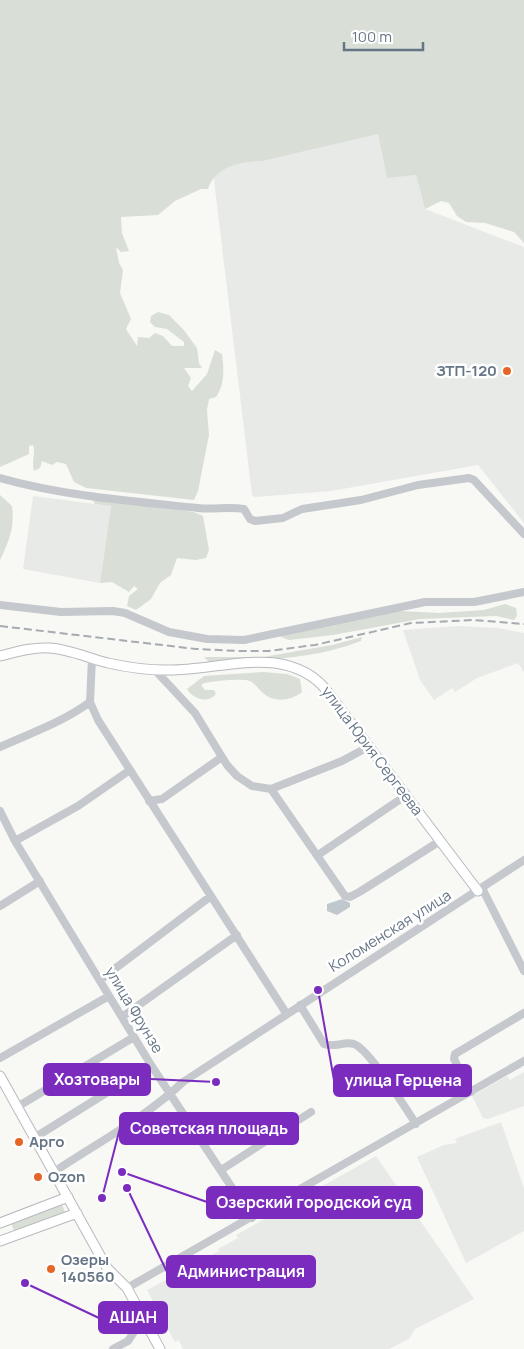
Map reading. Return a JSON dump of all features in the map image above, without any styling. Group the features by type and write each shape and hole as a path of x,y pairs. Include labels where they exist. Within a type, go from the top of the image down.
{"main road":[{"name":"улица Юрия Сергеева","path":"0,656 25,650 49,648 107,662 154,670 189,669 252,662 275,663 293,667 312,675 321,682 405,796 480,890"},
{"path":"0,1076 107,1268 127,1288 160,1349"},
{"path":"0,1223 68,1197"},
{"path":"58,1200 67,1202 70,1210 67,1217"},
{"path":"0,1241 77,1213"}],"street":[{"path":"0,478 33,488 201,509 235,507 244,509 250,519 255,521 283,518 302,509 361,500 418,485 469,478 474,480 524,534"},
{"path":"0,605 61,612 113,611 125,613 169,632 207,639 244,640 425,602 474,602 524,592"},
{"path":"92,658 90,702 98,720 286,1013"},
{"path":"154,670 195,713 222,757 244,782 271,789 333,765 368,747"},
{"path":"0,747 52,725 77,712 90,702"},
{"path":"149,802 162,799 222,757"},
{"path":"15,841 78,806 130,770"},
{"path":"271,789 345,896 350,897 440,841"},
{"path":"318,855 405,796"},
{"name":"улица Фрунзе","path":"0,811 15,841 151,1065 252,1218"},
{"name":"Коломенская улица","path":"54,1172 286,1013 524,860"},
{"path":"0,906 40,882"},
{"name":"улица Юрия Сергеева","path":"480,890 524,971"},
{"path":"100,980 211,896"},
{"path":"122,1017 237,935"},
{"path":"0,1058 109,996"},
{"path":"300,1005 324,1044 349,1043 359,1047 389,1082 416,1124"},
{"path":"471,1092 454,1059 455,1054 524,1013"},
{"path":"17,1107 134,1037"},
{"path":"127,1288 524,1062"},
{"path":"34,1138 151,1065"},
{"path":"221,1170 311,1112"},
{"path":"113,1349 128,1341 143,1318"}],"shaded area":[{"path":"0,0 524,0 524,243 514,232 485,223 466,222 457,216 449,203 441,201 425,209 416,175 387,178 378,134 262,161 230,166 217,175 208,189 201,189 175,201 158,215 121,217 122,233 129,251 121,252 116,247 119,263 123,270 120,293 131,319 126,329 137,346 138,337 149,338 155,333 163,336 172,346 184,346 184,342 167,329 155,327 150,322 151,316 158,312 169,315 183,329 197,348 199,363 202,368 184,368 191,378 188,386 192,391 207,374 215,350 222,354 222,382 216,397 209,399 207,410 209,435 198,491 194,500 86,488 74,482 66,464 57,462 52,465 42,461 40,468 34,471 33,445 29,446 29,454 0,467"},
{"path":"378,134 387,177 416,175 425,209 524,247 524,523 478,465 331,491 255,497 252,495 212,164"},
{"path":"0,495 12,506 13,520 6,547 0,560"},
{"path":"33,496 111,506 100,583 23,569"},
{"path":"91,497 194,512 203,516 209,550 206,558 196,560 177,558 171,575 160,583 151,599 136,610 127,606 129,596 138,589 134,586 129,592 112,582 100,583 111,506 95,504"},
{"path":"505,604 516,608 517,616 514,620 496,616 420,619 333,635 289,640 281,637 283,634 399,611 439,613 484,610"},
{"path":"458,626 498,628 524,633 524,672 518,663 477,678 455,692 452,688 434,700 420,680 403,630"},
{"path":"362,637 361,641 305,656 210,663 204,657 263,657 332,645"},
{"path":"263,672 287,674 300,679 302,692 288,699 272,698 247,680 224,680 204,683 201,685 205,690 214,690 216,694 209,699 197,698 187,689 204,676"},
{"path":"342,899 350,903 350,907 337,915 327,911 327,904"},
{"path":"524,1072 524,1106 488,1119 483,1118 472,1096 507,1076 510,1080"},
{"path":"501,1122 524,1188 524,1231 466,1263 417,1157 444,1145 457,1143 455,1139"},
{"path":"376,1156 474,1299 415,1329 409,1339 389,1349 183,1349 179,1340 175,1342 147,1290 219,1251 218,1249 238,1238 236,1235"},
{"path":"62,1204 65,1212 14,1231 11,1223"}],"railway":[{"path":"0,626 196,649 268,651 315,645 411,623 474,620 524,624"}],"place":[{"name":"ЗТП-120","path":"507,371"},
{"name":"улица Герцена","path":"318,990"},
{"name":"Хозтовары","path":"216,1082"},
{"name":"Арго","path":"19,1142"},
{"name":"Озерский городской суд","path":"122,1172"},
{"name":"Ozon","path":"38,1177"},
{"name":"Администрация","path":"127,1188"},
{"name":"Советская площадь","path":"102,1198"},
{"name":"Озеры 140560","path":"51,1269"},
{"name":"АШАН","path":"25,1283"}]}
